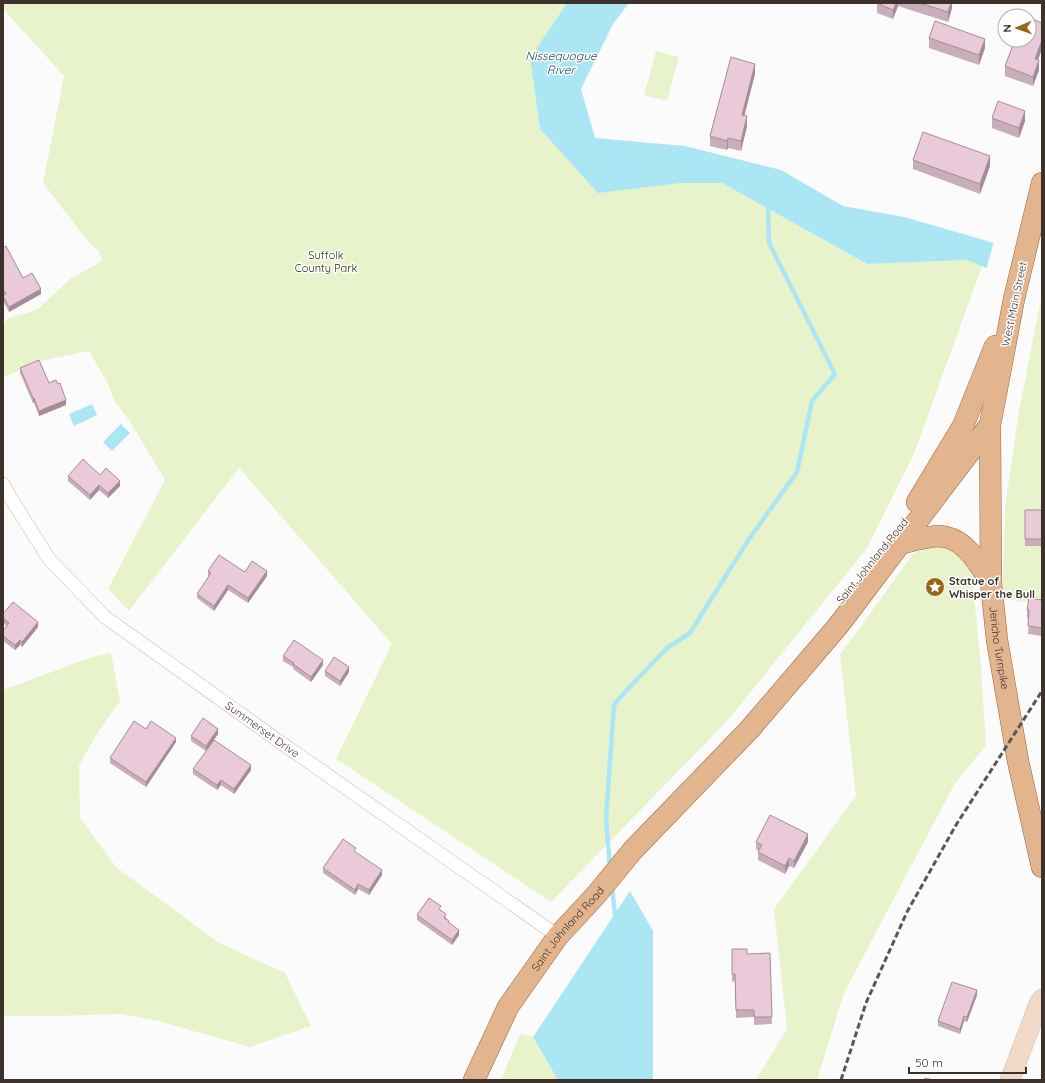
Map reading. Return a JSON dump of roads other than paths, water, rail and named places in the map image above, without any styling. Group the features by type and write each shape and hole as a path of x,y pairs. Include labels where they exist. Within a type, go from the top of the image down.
{"main road":[{"name":"West Main Street","path":"990,425 1014,299 1042,183"},
{"name":"Saint Johnland Road","path":"686,795 723,744 769,686 889,543 906,519 963,426 1014,299"},
{"name":"Saint Johnland Road","path":"474,1080 508,1006 558,936 596,895 633,850 748,730 826,640 990,425"},
{"name":"Jericho Turnpike","path":"990,425 991,583 997,640 1016,753 1042,867"},
{"path":"934,474 947,466 968,468 980,476 991,492"},
{"path":"900,544 935,537 945,537 953,540 962,545 974,557 991,583"},
{"path":"1010,1080 1039,1003 1042,999"}],"street":[{"name":"Summerset Drive","path":"3,484 49,559 105,617 280,742 558,936"}],"water":[{"name":"Nissequogue River","path":"567,3 629,3 613,24 581,89 595,138 685,146 781,170 843,206 904,217 984,240 1038,258 1042,260 1042,291 967,260 867,264 722,183 680,183 598,193 540,129 530,58"},
{"path":"92,404 97,415 74,426 69,414"},
{"path":"121,424 130,433 112,451 103,442"},
{"path":"630,891 653,931 653,1080 558,1080 533,1037"}],"waterway":[{"path":"610,867 606,818 614,705 667,648 690,633 749,539 797,472 812,401 835,374 769,243 768,209 770,203"},
{"path":"612,887 615,915"}],"railway":[{"path":"841,1080 866,1003 907,912 956,825 1042,691"}],"place":[{"name":"Statue of Whisper the Bull","path":"935,587"}],"park label":[{"name":"Suffolk County Park","path":"326,261"}]}
